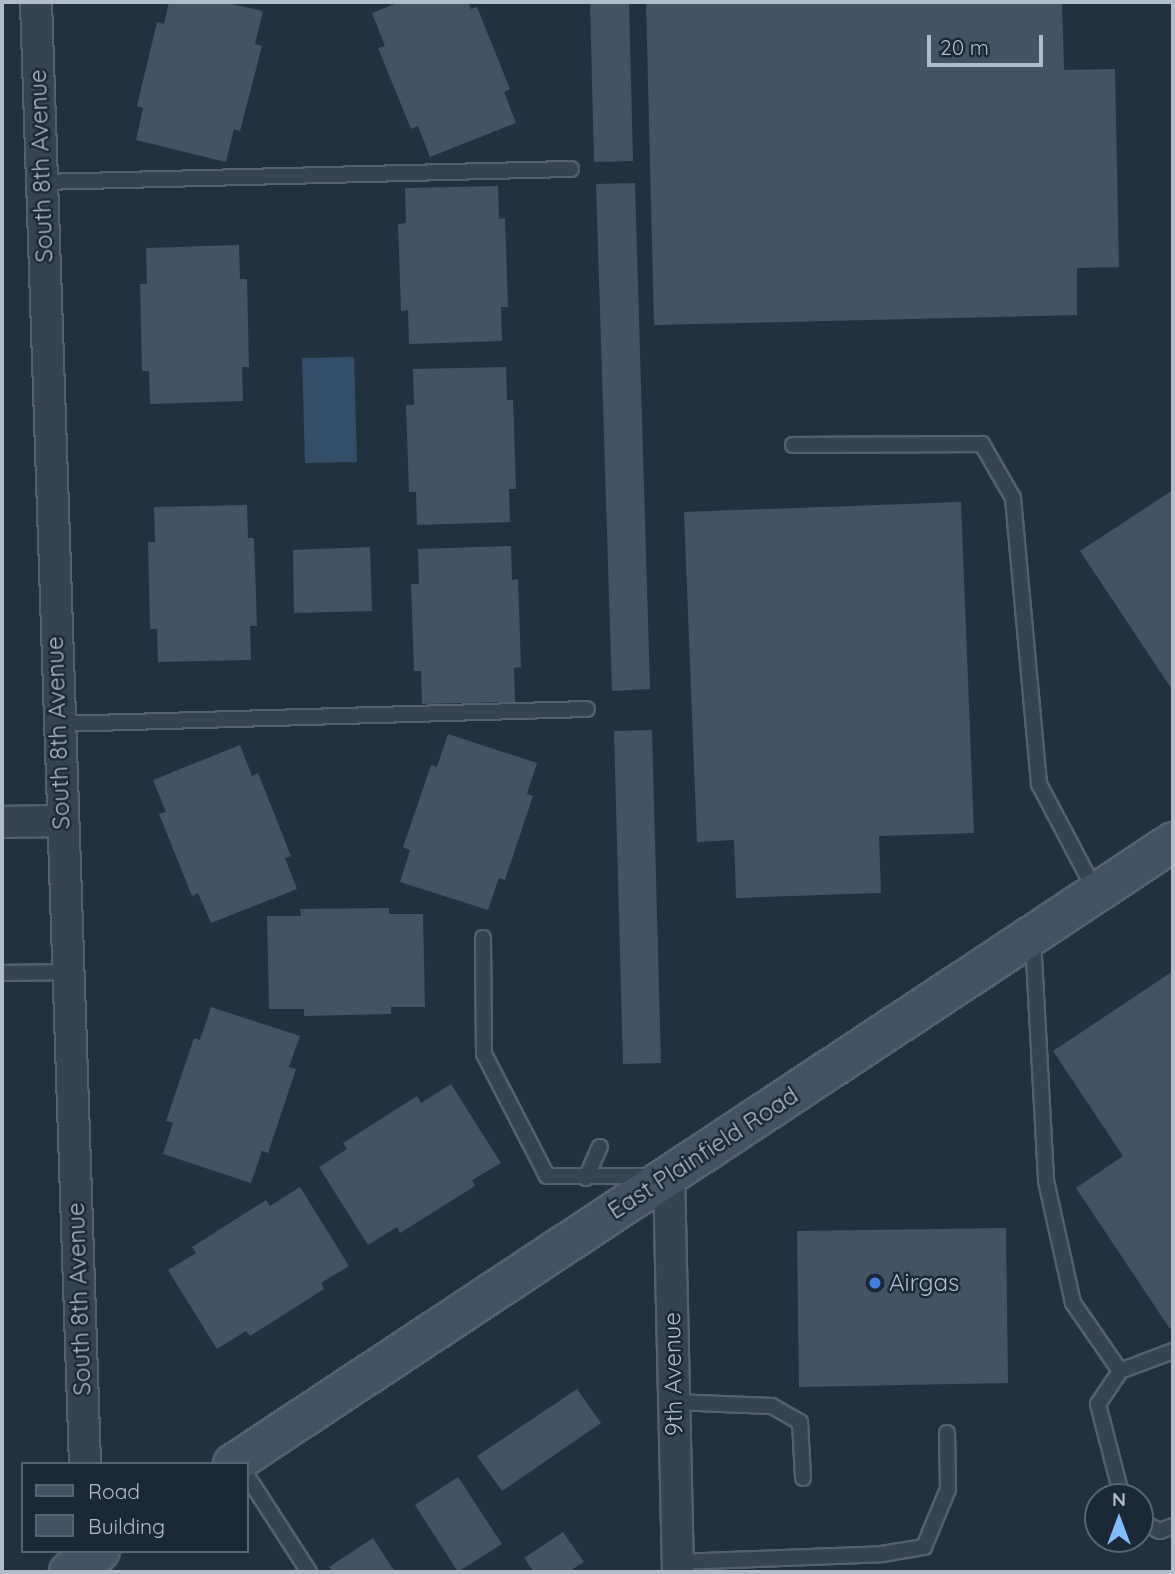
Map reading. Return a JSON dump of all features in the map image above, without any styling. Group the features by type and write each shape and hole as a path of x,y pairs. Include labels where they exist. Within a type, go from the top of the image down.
{"main road":[{"name":"East Plainfield Road","path":"245,1462 669,1175 1173,842"}],"street":[{"name":"South 8th Avenue","path":"36,2 66,972 85,1462"},
{"path":"2,822 61,821"},
{"name":"9th Avenue","path":"669,1175 677,1567"}],"lane":[{"path":"41,182 571,169"},
{"path":"793,446 982,444 1013,498 1039,783 1096,892"},
{"path":"58,723 587,709"},
{"path":"1032,934 1046,1181 1073,1303 1120,1371"},
{"path":"483,938 484,1054 547,1176 586,1178 669,1175"},
{"path":"2,974 66,972"},
{"path":"586,1178 600,1147"},
{"path":"1118,1483 1098,1404 1120,1371 1173,1351"},
{"path":"674,1402 772,1406 800,1422 803,1478"},
{"path":"677,1567 883,1554 925,1547 948,1489 947,1433"},
{"path":"248,1480 309,1572"},
{"path":"1154,1528 1160,1531 1173,1526"}],"water":[{"path":"354,357 357,462 305,463 302,358"}],"building":[{"path":"169,2 223,2 263,11 255,44 262,46 240,131 234,129 226,162 136,140 143,108 137,106 157,22 164,24"},
{"path":"400,2 468,2 471,9 477,7 510,89 504,92 516,123 430,157 418,126 411,129 378,48 385,46 372,13"},
{"path":"590,2 629,2 633,161 594,162"},
{"path":"646,2 1062,2 1064,70 1115,69 1119,267 1077,268 1077,315 654,325"},
{"path":"635,183 650,689 612,691 596,184"},
{"path":"498,186 499,219 505,218 508,307 501,307 502,341 409,344 408,310 401,311 398,224 406,223 405,188"},
{"path":"239,245 240,279 247,279 249,367 242,367 243,401 150,404 149,371 142,371 140,284 147,284 146,248"},
{"path":"506,367 507,400 513,400 516,489 509,489 510,522 417,525 416,492 409,492 406,405 414,405 413,369"},
{"path":"1173,490 1173,691 1080,551"},
{"path":"961,502 974,833 879,836 881,893 736,898 734,840 697,842 684,512"},
{"path":"247,505 248,538 254,538 257,626 250,626 251,660 158,662 157,629 150,629 148,542 155,542 154,507"},
{"path":"511,546 512,580 518,579 521,667 514,668 515,702 422,704 421,671 414,671 411,584 419,584 418,549"},
{"path":"370,547 372,611 294,613 293,550"},
{"path":"652,730 661,1063 623,1064 614,731"},
{"path":"448,734 537,763 527,794 533,796 505,880 499,878 488,910 400,882 410,850 403,847 431,765 437,767"},
{"path":"240,745 252,776 258,773 291,856 285,858 297,889 211,923 198,893 192,896 159,814 166,812 153,780"},
{"path":"389,908 389,914 423,914 425,1007 391,1007 391,1014 304,1016 304,1009 269,1009 267,916 301,916 300,909"},
{"path":"1173,971 1173,1327 1170,1329 1076,1188 1123,1156 1053,1051"},
{"path":"211,1007 300,1036 289,1067 296,1069 268,1153 262,1151 251,1183 163,1154 173,1123 166,1121 194,1038 200,1040"},
{"path":"451,1084 501,1163 472,1180 475,1186 400,1233 397,1227 368,1245 319,1167 347,1149 343,1143 417,1096 421,1103"},
{"path":"300,1187 349,1266 321,1283 324,1289 250,1336 246,1331 217,1349 168,1270 196,1253 192,1247 266,1200 270,1206"},
{"path":"1006,1228 1008,1383 799,1387 797,1231"},
{"path":"577,1389 601,1423 502,1491 477,1456"},
{"path":"458,1477 502,1544 458,1572 415,1505"},
{"path":"563,1532 584,1562 568,1572 534,1572 524,1558"},
{"path":"373,1538 395,1572 333,1572 329,1567"}],"place":[{"name":"Airgas","path":"875,1283"}]}
